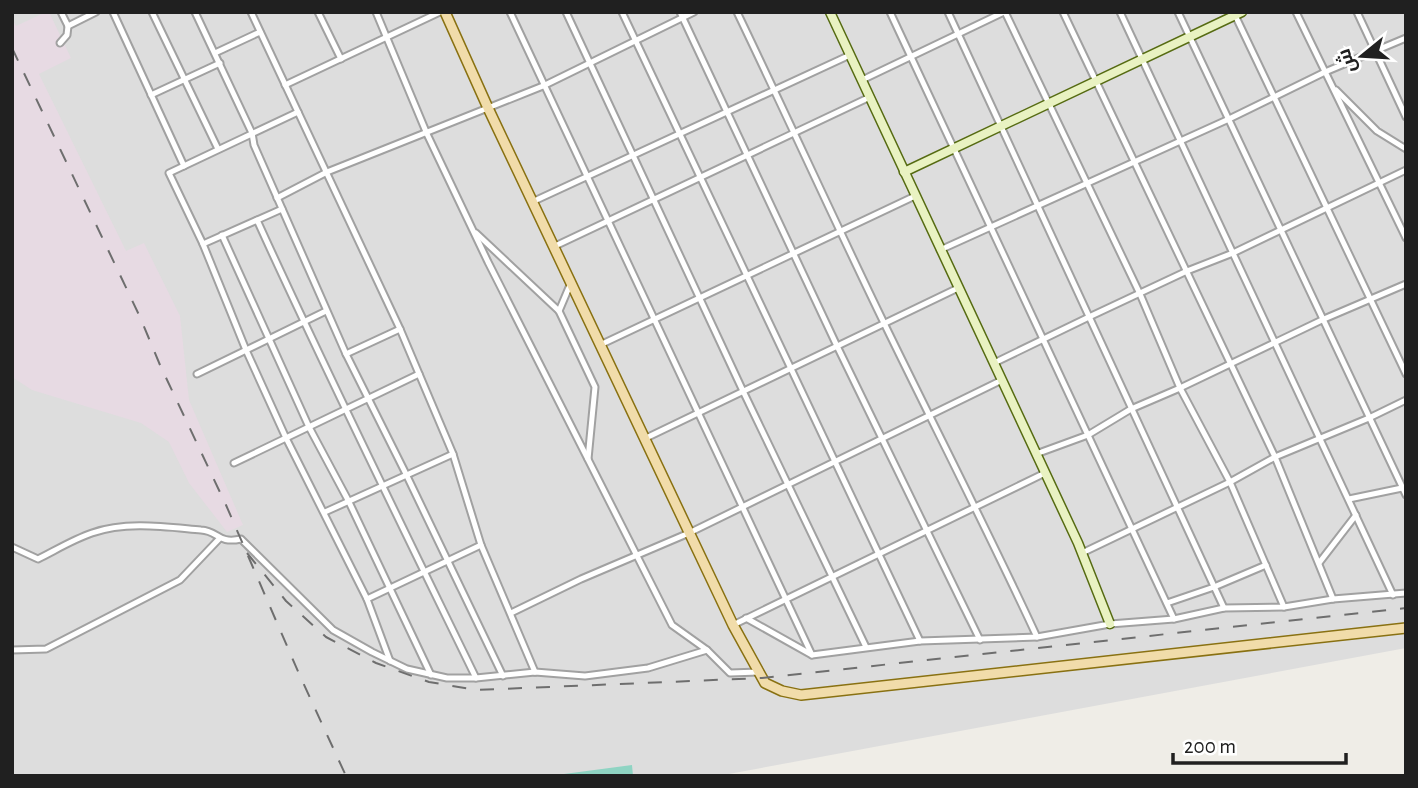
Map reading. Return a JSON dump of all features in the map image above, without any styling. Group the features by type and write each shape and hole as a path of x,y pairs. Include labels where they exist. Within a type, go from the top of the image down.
{"main road":[{"path":"446,12 488,108 689,533 733,625 765,683 782,691 801,695 1406,628"}],"street":[{"path":"60,43 67,36 68,26 61,12"},
{"path":"68,26 96,12"},
{"path":"113,12 184,166"},
{"path":"152,12 218,149"},
{"path":"195,12 252,133 254,145 326,311 503,676"},
{"path":"251,12 400,329 453,454 481,545 535,672"},
{"path":"318,12 341,59"},
{"path":"376,12 427,134 672,625 708,650 730,673 759,673"},
{"path":"285,85 440,12"},
{"path":"510,12 812,655"},
{"path":"566,12 866,647"},
{"path":"622,12 920,641"},
{"path":"277,198 327,172 543,86 681,15 694,12"},
{"path":"737,12 1037,637"},
{"path":"830,12 1082,553 1110,624"},
{"path":"890,12 1174,619"},
{"path":"948,12 1224,608"},
{"path":"862,80 1005,12 1140,294 1181,388 1230,482 1284,607"},
{"path":"1063,12 1275,457 1333,599"},
{"path":"1120,12 1393,595"},
{"path":"1178,12 1404,492 1349,499"},
{"path":"1296,12 1406,238"},
{"path":"1357,12 1406,117"},
{"path":"904,172 1237,13 1273,96 1406,373"},
{"path":"681,15 837,346 980,640"},
{"path":"215,53 260,32"},
{"path":"940,250 1229,119 1325,72 1406,38"},
{"path":"532,201 849,55"},
{"path":"151,95 220,63"},
{"path":"1331,85 1377,131 1406,149"},
{"path":"554,247 871,97"},
{"path":"298,112 169,173 203,244 246,350 286,438 367,599 390,661"},
{"path":"994,363 1406,170"},
{"path":"600,345 915,196"},
{"path":"203,244 282,209"},
{"path":"257,220 345,410 476,678"},
{"path":"474,231 559,311 596,387 588,460"},
{"path":"222,235 309,427 348,500 431,674"},
{"path":"559,311 571,284"},
{"path":"1036,454 1088,435 1131,409 1406,284"},
{"path":"645,439 958,288"},
{"path":"197,374 326,311"},
{"path":"346,354 400,329"},
{"path":"234,463 419,374"},
{"path":"511,613 742,508 1002,380"},
{"path":"1082,553 1133,531 1275,457 1406,400"},
{"path":"325,512 453,454"},
{"path":"733,625 1045,474"},
{"path":"1318,564 1356,515"},
{"path":"12,547 38,559 93,533 126,527 158,526 207,530 219,539 229,542 241,539 333,629 407,669 447,678 535,672 585,676 648,668 708,650"},
{"path":"12,650 46,649 180,580 219,539"},
{"path":"367,599 481,545"},
{"path":"1167,603 1266,565"},
{"path":"746,618 812,655 920,641 1037,637 1110,624 1174,619 1224,608 1284,607 1333,599 1406,593"}],"shaded area":[{"path":"12,12 1406,12 1406,648 718,776 12,776"},
{"path":"49,12 71,58 39,74 126,251 144,243 180,316 189,400 243,525 227,532 189,483 169,442 141,423 32,390 12,377 12,19 16,26"}],"green space":[{"path":"632,765 633,776 549,776"}],"railway":[{"path":"12,48 140,317 346,776"},
{"path":"247,553 286,601 326,637 376,663 429,682 477,690 762,678 1406,608"}]}
